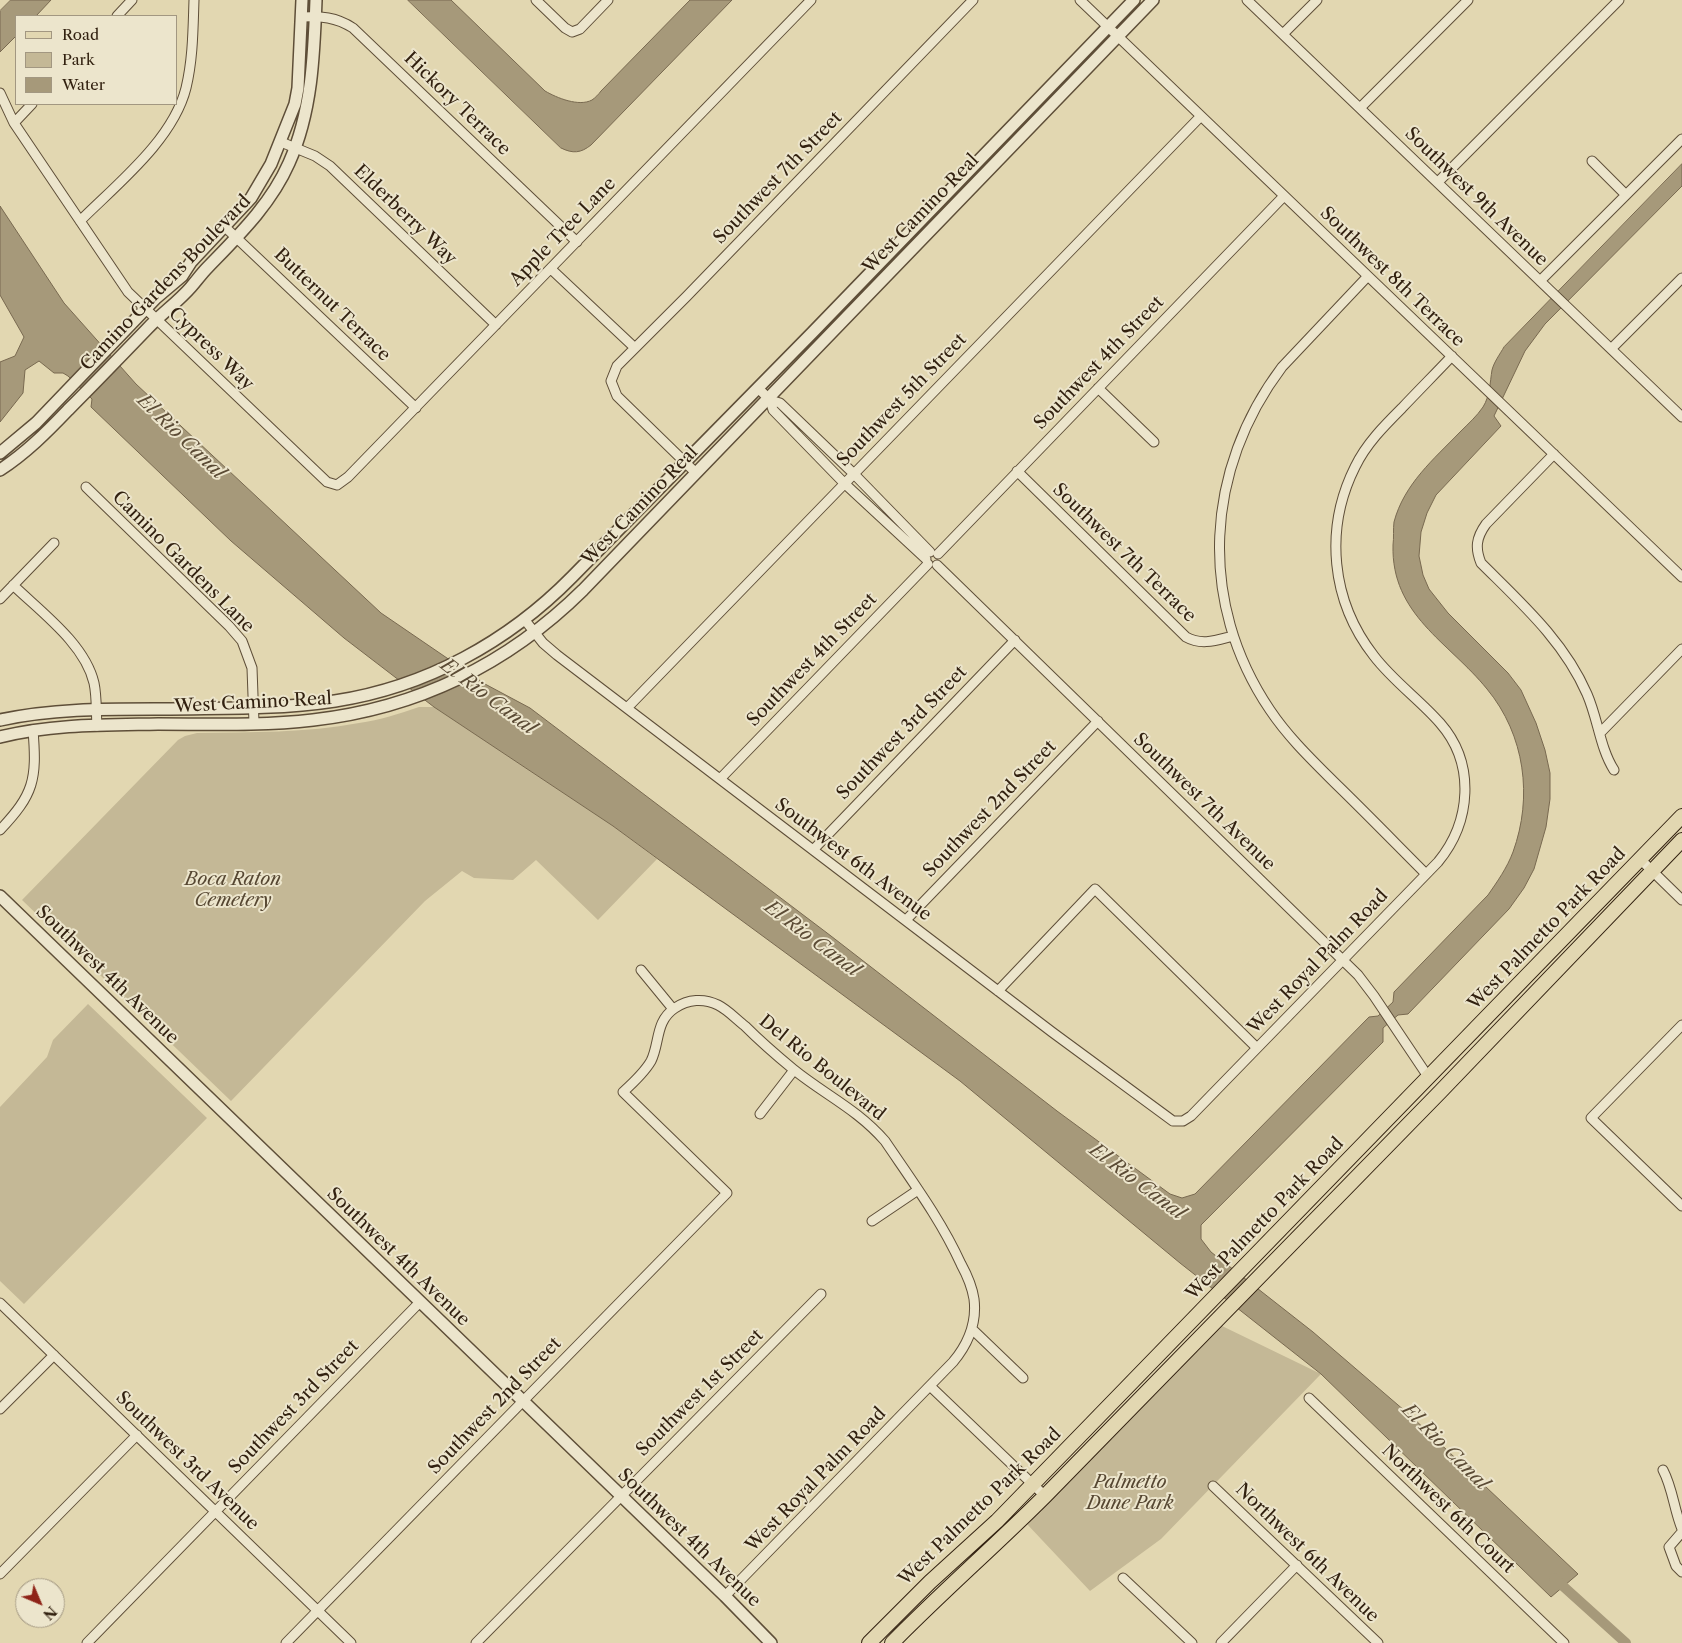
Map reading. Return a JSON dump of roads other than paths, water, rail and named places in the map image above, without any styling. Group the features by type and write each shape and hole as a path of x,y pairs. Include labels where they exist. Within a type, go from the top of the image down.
{"main road":[{"name":"West Palmetto Park Road","path":"869,1643 930,1582 997,1521 1682,816"},
{"name":"West Palmetto Park Road","path":"892,1643 1045,1496 1682,840"},
{"path":"1396,1136 1402,1122 1432,1089 1429,1078"},
{"path":"1342,1192 1340,1185 1342,1178 1370,1148 1372,1136"}],"street":[{"path":"118,15 132,0"},
{"path":"80,221 151,150 172,122 183,98 190,72 194,0"},
{"name":"Camino Gardens Boulevard","path":"0,453 25,433 146,309 182,276 191,262 251,198 271,164 281,142 290,119 298,88 302,0"},
{"name":"Camino Gardens Boulevard","path":"0,470 34,444 77,402 156,319 191,287 204,270 253,220 267,202 296,147 310,88 316,0"},
{"path":"536,0 565,28 572,32 580,29 608,0"},
{"name":"Apple Tree Lane","path":"338,486 552,269 811,0"},
{"name":"Southwest 7th Street","path":"685,462 616,396 611,381 617,366 688,296 973,0"},
{"name":"Southwest 8th Terrace","path":"1080,0 1682,578"},
{"name":"West Camino Real","path":"0,720 44,712 284,706 335,701 397,686 477,652 524,620 560,589 758,388 1134,0"},
{"name":"West Camino Real","path":"0,737 33,730 96,726 296,722 347,715 380,708 444,686 505,654 535,633 583,590 1153,0"},
{"name":"Southwest 9th Avenue","path":"1247,0 1682,417"},
{"path":"1283,34 1317,0"},
{"path":"1360,108 1468,0"},
{"path":"1438,182 1619,0"},
{"name":"Hickory Terrace","path":"301,18 316,17 338,20 360,34 577,242"},
{"name":"Cypress Way","path":"0,93 14,123 128,292 327,482 338,486"},
{"path":"14,123 31,105"},
{"name":"Southwest 5th Street","path":"627,708 1201,116"},
{"path":"1540,281 1682,138"},
{"name":"Elderberry Way","path":"281,142 315,156 330,166 496,325"},
{"path":"1592,161 1626,195"},
{"name":"Southwest 4th Street","path":"720,779 1284,196"},
{"path":"941,198 952,208"},
{"name":"Butternut Terrace","path":"225,227 416,408"},
{"path":"552,269 634,348"},
{"path":"1368,276 1282,367 1256,406 1237,448 1226,484 1219,541 1222,588 1233,636 1242,660 1255,686 1281,725 1300,747 1426,874"},
{"path":"1611,349 1682,278"},
{"name":"West Royal Palm Road","path":"1169,1118 1173,1121 1191,1116 1444,855 1454,839 1461,821 1465,802 1465,784 1462,765 1451,738 1440,723 1375,658 1354,625 1340,588 1335,550 1341,502 1355,465 1378,433 1452,356"},
{"name":"Southwest 7th Avenue","path":"758,388 769,399 780,403 853,473 932,559 1343,960 1374,996 1429,1078"},
{"path":"1098,388 1154,442"},
{"name":"Southwest 7th Avenue","path":"769,399 773,410 844,483 932,559"},
{"path":"25,433 34,444"},
{"path":"1554,454 1486,524 1480,533 1477,543 1477,554 1481,563 1550,634 1566,656 1587,694 1607,759 1614,770"},
{"path":"685,462 696,473"},
{"name":"Southwest 7th Terrace","path":"1017,472 1186,637 1195,642 1205,642 1233,636"},
{"name":"Camino Gardens Lane","path":"86,487 229,626 242,641 252,668 254,723"},
{"path":"0,598 54,544"},
{"path":"13,585 82,654 94,683 96,726"},
{"name":"Southwest 6th Avenue","path":"524,620 548,648 998,991 1169,1118"},
{"name":"Southwest 3rd Street","path":"813,850 1015,640"},
{"path":"1600,733 1682,649"},
{"path":"472,673 476,664 477,652"},
{"name":"Southwest 2nd Street","path":"906,920 1098,721"},
{"path":"0,830 20,809 29,792 35,763 33,730"},
{"path":"1640,859 1682,900"},
{"path":"998,991 1095,889 1257,1048"},
{"name":"Southwest 4th Avenue","path":"0,896 725,1596 770,1643"},
{"path":"641,970 672,1009"},
{"name":"Del Rio Boulevard","path":"672,1009 690,1001 709,1001 718,1004 794,1070 860,1116 885,1141 945,1231 969,1281 974,1300 972,1329 959,1355 930,1386"},
{"name":"Southwest 2nd Street","path":"286,1643 727,1193 623,1092 644,1071 650,1062 661,1024 672,1009"},
{"path":"1682,1025 1591,1118 1682,1206"},
{"path":"760,1114 794,1070"},
{"path":"872,1221 918,1190"},
{"name":"Southwest 1st Street","path":"476,1643 820,1294"},
{"name":"Southwest 3rd Street","path":"87,1643 420,1302"},
{"name":"Southwest 3rd Avenue","path":"0,1303 351,1643"},
{"path":"972,1329 1023,1378"},
{"path":"0,1409 54,1355"},
{"path":"930,1386 1045,1496"},
{"name":"West Royal Palm Road","path":"725,1596 930,1386"},
{"name":"Northwest 6th Court","path":"1309,1398 1564,1643"},
{"path":"0,1574 137,1435"},
{"path":"1663,1470 1672,1490 1677,1517 1682,1530 1669,1547 1676,1566 1682,1572"},
{"name":"Northwest 6th Avenue","path":"1213,1486 1378,1643"},
{"path":"1221,1643 1297,1565"},
{"path":"1123,1578 1192,1643"}],"water":[{"path":"11,0 51,0 37,15 15,15 15,37 0,52 0,11"},
{"path":"408,0 451,0 545,91 562,99 581,103 596,97 690,0 732,0 591,145 584,150 573,152 561,148"},
{"path":"1682,164 1682,186 1545,324 1525,351 1494,416 1501,426 1436,495 1427,513 1421,532 1419,556 1423,575 1429,589 1448,613 1508,673 1521,690 1536,723 1550,773 1550,799 1546,827 1534,869 1524,888 1509,909 1408,1014 1398,1015 1383,1028 1383,1042 1201,1225 1201,1239 1211,1252 1313,1332 1412,1417 1578,1574 1551,1597 1321,1374 1180,1263 960,1081 613,826 434,707 344,638 231,541 91,407 92,399 68,376 63,373 54,373 39,361 25,370 23,393 0,422 0,362 15,356 24,337 0,295 0,206 64,303 136,384 381,613 485,684 530,708 831,936 1057,1111 1170,1194 1182,1198 1195,1194 1369,1017 1378,1016 1393,1002 1394,992 1488,895 1508,864 1519,831 1523,810 1524,788 1517,746 1510,726 1500,707 1487,689 1425,626 1412,609 1402,590 1395,569 1394,522 1412,484 1430,462 1483,407 1488,394 1493,367 1504,347"}],"waterway":[{"name":"El Rio Canal","path":"1554,1578 1626,1643"}],"park label":[{"name":"Boca Raton Cemetery","path":"233,890"},
{"name":"Palmetto Dune Park","path":"1130,1494"}]}
